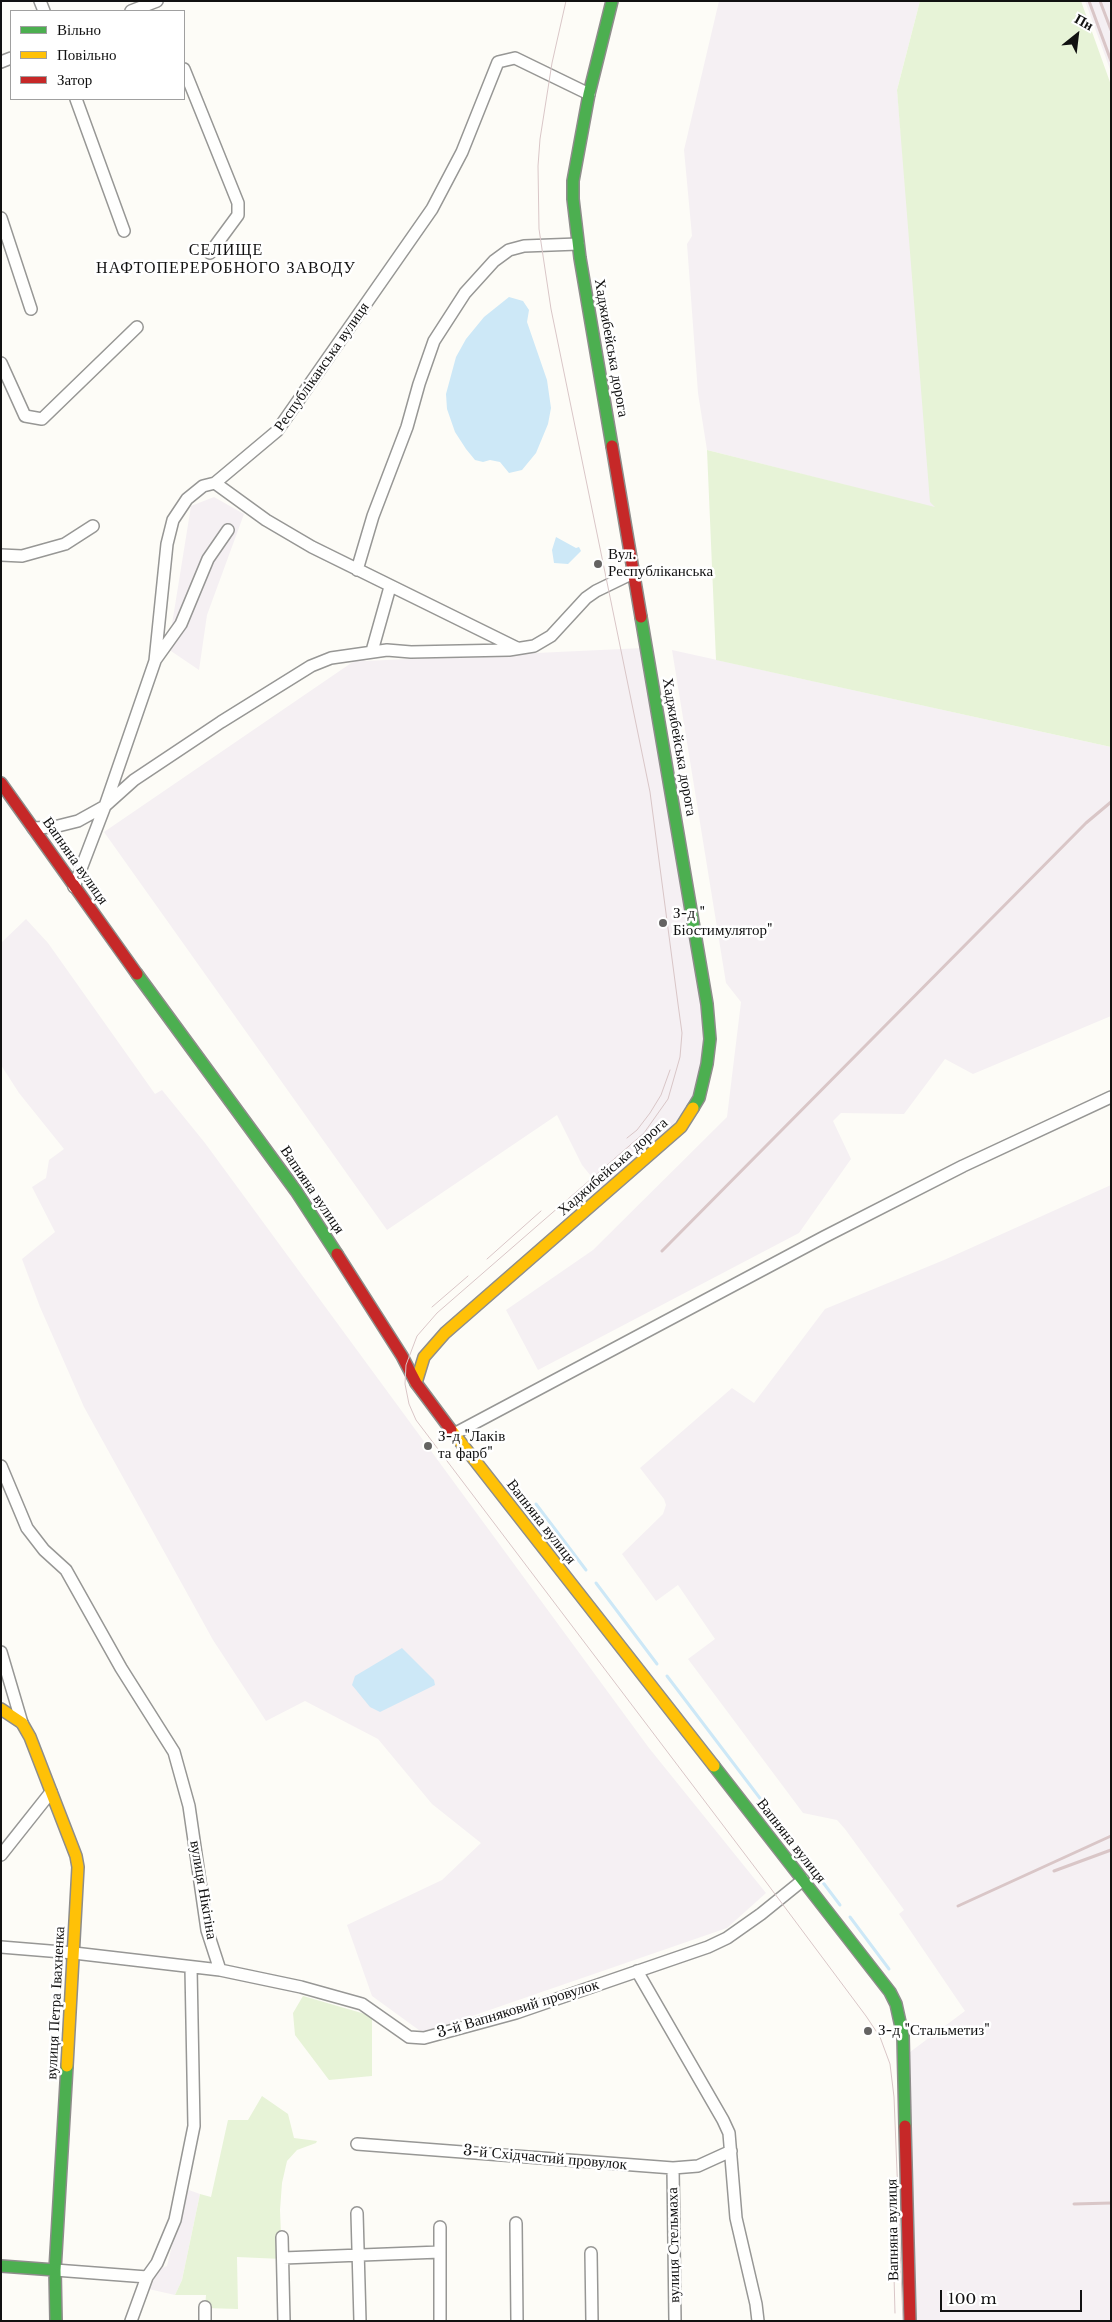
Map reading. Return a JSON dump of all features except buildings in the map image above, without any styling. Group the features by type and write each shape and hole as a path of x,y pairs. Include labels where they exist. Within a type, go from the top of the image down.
{"street":[{"path":"134,10 156,1"},
{"name":"Хаджибейська дорога","path":"416,1383 424,1356 445,1334 681,1127 699,1098 710,1039 707,1004 578,244 573,199 573,181 589,94 612,1"},
{"name":"Республіканська вулиця","path":"74,887 105,806 155,661 167,544 173,520 187,499 203,486 215,483 277,432 432,209 462,152 498,62 515,58 589,94"},
{"path":"185,71 238,203 238,215 210,253"},
{"path":"76,100 124,231"},
{"path":"1,218 31,309"},
{"path":"357,570 373,516 407,427 434,341 465,293 494,261 509,250 524,246 578,244"},
{"path":"1,363 25,416 42,419 137,328"},
{"path":"215,483 266,520 357,570 517,648"},
{"path":"1,554 22,556 65,544 94,526"},
{"path":"155,661 181,624 208,559 228,530"},
{"path":"33,828 54,827 78,821 105,806 134,780 221,722 311,666 331,658 372,651 534,646 543,642 586,598 596,591 633,574"},
{"path":"372,651 390,587"},
{"name":"Вапняна вулиця","path":"1,783 74,887 296,1191 402,1356 416,1383 890,1992 900,2018 904,2036 910,2321"},
{"path":"454,1434 824,1236 963,1166 1111,1097"},
{"name":"вулиця Нікітіна","path":"1,1466 27,1528 44,1550 66,1570 121,1668 174,1752 189,1806 207,1930 220,1970"},
{"path":"1,1652 22,1723"},
{"path":"1,1709 22,1723"},
{"name":"вулиця Петра Івахненка","path":"22,1723 30,1738 74,1848 78,1867 55,2270 56,2321"},
{"path":"1,1855 50,1792"},
{"name":"3-й Вапняковий провулок","path":"220,1970 301,1987 362,2004 409,2037 424,2038 516,2013 708,1948 727,1938 761,1914 803,1880"},
{"path":"1,1947 74,1953 220,1970"},
{"path":"131,2321 147,2277 156,2263 175,2220 194,2126 190,1968"},
{"path":"637,1971 729,2133 736,2218 756,2304 758,2321"},
{"name":"3-й Східчастий провулок","path":"356,2144 673,2168 698,2166 731,2151"},
{"name":"вулиця Стельмаха","path":"673,2168 675,2321"},
{"path":"357,2213 360,2321"},
{"path":"516,2223 517,2321"},
{"path":"440,2227 440,2321"},
{"path":"282,2237 284,2321"},
{"path":"283,2258 440,2252"},
{"path":"591,2253 592,2321"},
{"path":"1,2266 147,2277"},
{"path":"204,2307 205,2321"}],"shaded area":[{"path":"719,1 920,1 897,90 936,508 707,450 698,393 687,244 692,236 684,150"},
{"path":"1085,1 1111,1 1111,72"},
{"path":"214,497 244,514 207,615 199,670 168,649 191,506"},
{"path":"643,648 706,1039 692,1099 675,1123 603,1191 582,1165 557,1115 387,1230 104,832 360,657 365,661"},
{"path":"672,650 1111,747 1111,1016 973,1074 945,1059 904,1114 841,1113 833,1121 851,1159 799,1233 538,1370 506,1310 593,1250 727,1117 741,1002 726,983"},
{"path":"26,919 48,943 155,1094 162,1090 205,1143 649,1748 766,1893 727,1928 423,2033 372,1996 347,1925 442,1880 481,1843 432,1804 378,1739 305,1701 266,1721 213,1640 84,1407 40,1307 22,1259 55,1232 32,1187 46,1178 49,1160 64,1149 19,1093 1,1065 1,943"},
{"path":"1111,1185 1111,2321 915,2321 910,2052 965,2011 899,1914 904,1910 845,1829 837,1820 803,1813 688,1659 715,1639 678,1585 656,1601 622,1554 663,1514 666,1505 664,1499 640,1468 732,1388 754,1403 825,1309 944,1260"},
{"path":"186,2189 200,2194 182,2280 175,2295 144,2288 159,2269 167,2266"}],"green space":[{"path":"920,1 1081,1 1111,85 1111,747 716,660 707,450 935,507 930,502 897,90"},
{"path":"303,1996 372,2016 372,2076 329,2080 295,2035 293,2013"},
{"path":"262,2096 288,2114 294,2138 317,2141 297,2150 287,2161 282,2183 280,2210 282,2259 237,2257 238,2309 205,2308 206,2295 175,2295 182,2280 200,2194 211,2197 228,2120 248,2120"}],"water":[{"path":"509,297 523,301 529,310 527,322 547,380 551,408 548,424 536,453 522,470 509,473 500,462 475,460 466,449 455,432 447,409 446,394 456,357 466,339 484,317"},
{"path":"556,537 576,548 579,547 581,551 568,564 554,563 552,550"},
{"path":"402,1648 434,1680 435,1685 380,1712 370,1707 352,1685 355,1676"}],"waterway":[{"path":"536,1504 586,1570"},
{"path":"596,1583 657,1664"},
{"path":"667,1676 794,1843"},
{"path":"803,1856 840,1905"},
{"path":"850,1917 889,1969"}],"tram line":[{"path":"566,1 552,63 540,139 538,166 539,229 551,309 650,792 682,1033 680,1057 668,1099 644,1133 437,1313 417,1336 406,1365 405,1384 409,1404 416,1420 766,1882 880,2037 890,2064 894,2097 903,2321"},
{"path":"627,1138 637,1130 650,1113 661,1095 670,1070"},
{"path":"487,1259 541,1211"},
{"path":"432,1307 468,1276"},
{"path":"894,2276 895,2313"}],"railway":[{"path":"1089,1 1111,61"},
{"path":"1100,1 1111,30"},
{"path":"662,1251 1086,823 1111,802"},
{"path":"958,1906 1111,1836"},
{"path":"1054,1871 1111,1850"},
{"path":"1074,2204 1111,2203"}],"traffic: fast":[{"path":"612,1 589,94 573,181 573,199 580,258 612,446"},
{"path":"641,617 707,1004 710,1039 707,1064 699,1098 693,1108"},
{"path":"137,974 296,1191 337,1254"},
{"path":"714,1766 890,1992 896,2004 903,2036 905,2126"},
{"path":"56,2321 55,2270 67,2066"},
{"path":"1,2266 55,2270"}],"traffic: slow":[{"path":"416,1383 424,1357 445,1333 681,1127 693,1108"},
{"path":"451,1430 714,1766"},
{"path":"1,1709 22,1723 30,1737 76,1856 78,1867 67,2066"}],"traffic: jam":[{"path":"612,446 641,617"},
{"path":"1,783 137,974"},
{"path":"337,1254 402,1356 416,1383 451,1430"},
{"path":"905,2126 910,2321"}],"place":[{"name":"Вул. Республіканська","path":"598,564"},
{"name":"З-д \" Біостимулятор\"","path":"663,923"},
{"name":"З-д \"Лаків та фарб\"","path":"428,1446"},
{"name":"З-д \"Стальметиз\"","path":"868,2031"}],"district":[{"name":"СЕЛИЩЕ НАФТОПЕРЕРОБНОГО ЗАВОДУ","path":"226,259"}]}
